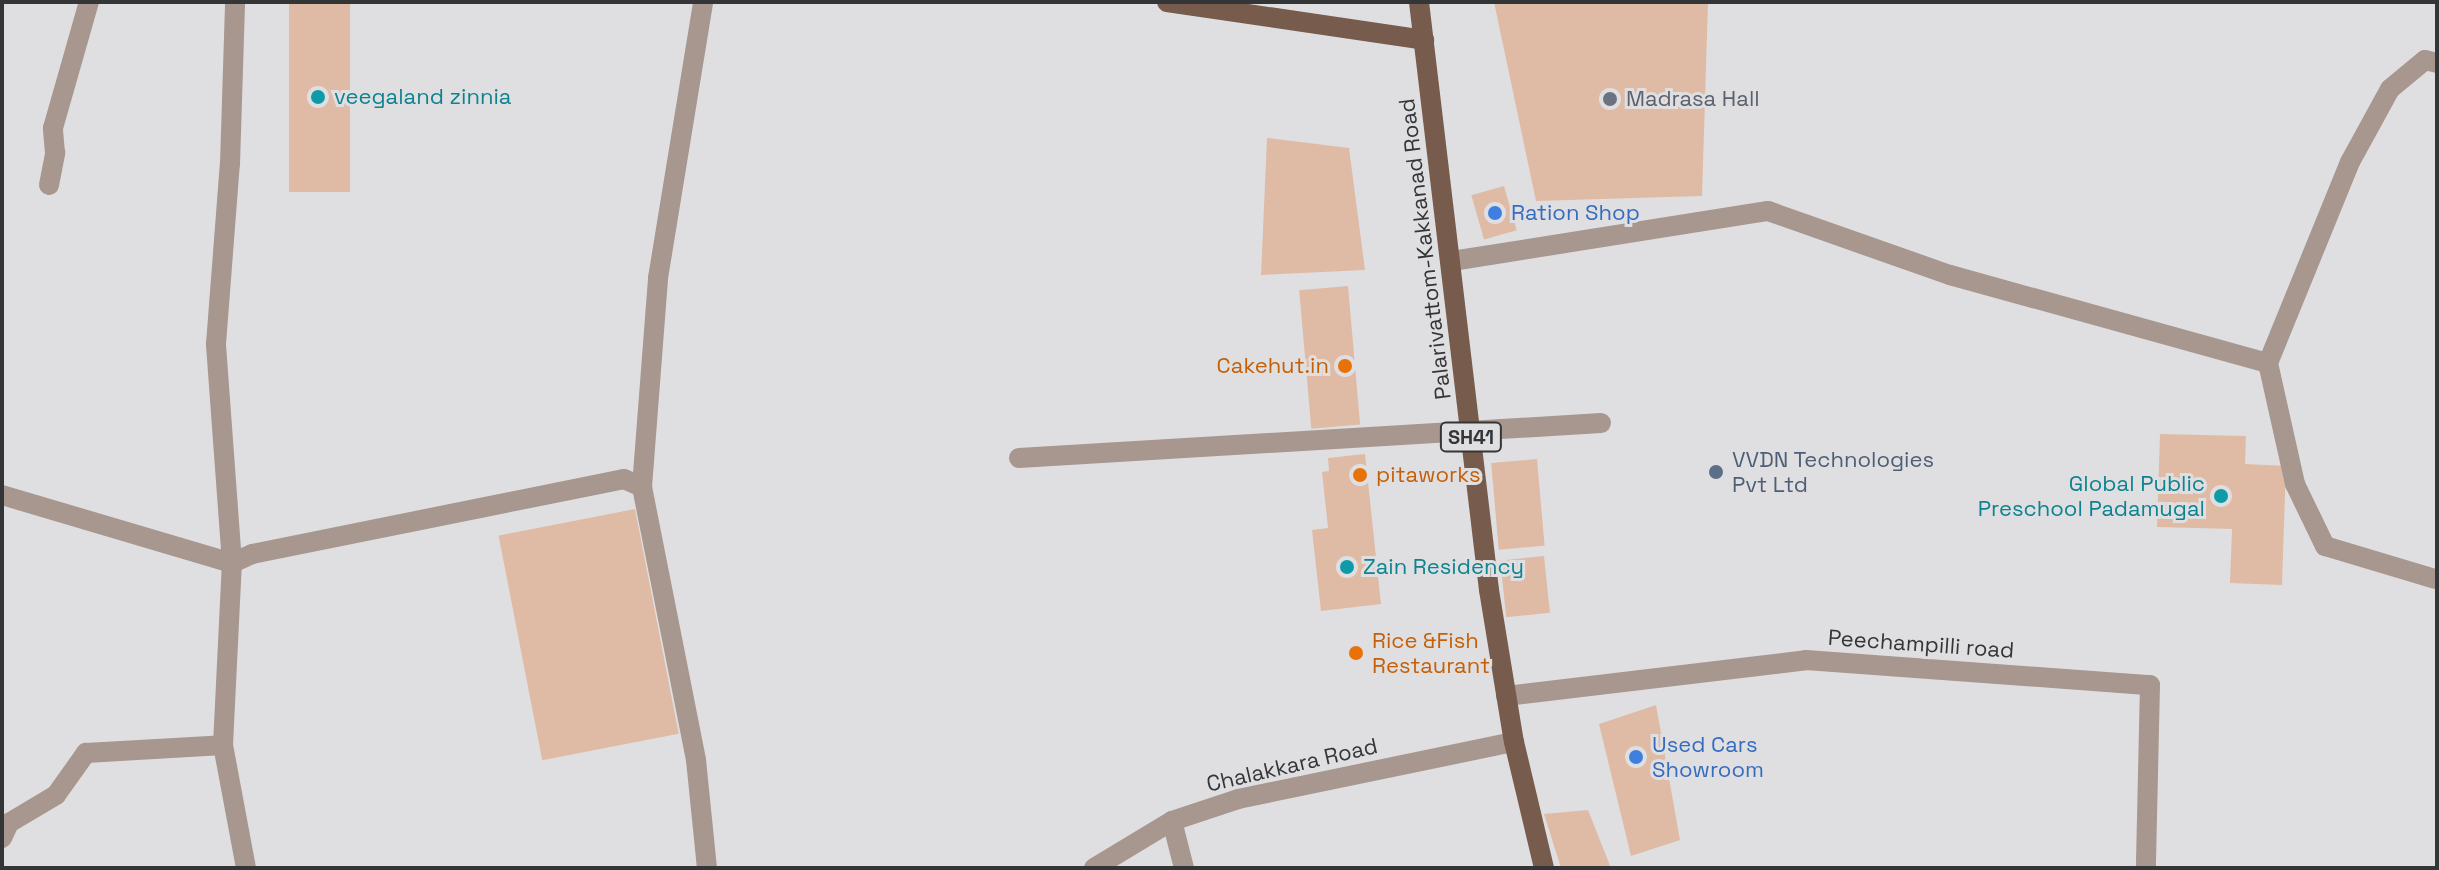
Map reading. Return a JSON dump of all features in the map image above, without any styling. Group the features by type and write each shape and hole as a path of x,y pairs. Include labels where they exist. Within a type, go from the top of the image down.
{"main road":[{"path":"1167,2 1424,40"},
{"name":"Palarivattom-Kakkanad Road","path":"1419,2 1506,696 1544,868"}],"street":[{"path":"49,185 55,153 53,128 89,2"},
{"path":"235,2 230,164 216,344 232,563 223,745 246,868"},
{"path":"703,2 658,278 642,487 696,760 707,868"},
{"path":"2435,579 2325,546 2295,484 2268,363 2350,162 2390,89 2425,60 2437,63"},
{"path":"1452,261 1768,211 1950,275 2268,363"},
{"path":"1019,458 1470,428 1601,423"},
{"path":"2,495 232,563 252,554 624,479 642,487"},
{"name":"Peechampilli road","path":"1506,696 1806,660 2150,685 2146,868"},
{"name":"Chalakkara Road","path":"1094,868 1172,821 1238,799 1514,742"},
{"path":"2,838 11,812 56,795 86,753 223,745"},
{"path":"1172,821 1184,868"}],"building":[{"name":"veegaland zinnia","path":"289,2 350,2 350,192 289,192"},
{"name":"Madrasa Hall","path":"1494,2 1708,2 1702,196 1536,201"},
{"path":"1267,138 1349,148 1365,270 1261,275"},
{"name":"Ration Shop","path":"1504,186 1517,230 1484,240 1471,195"},
{"path":"1348,286 1360,424 1311,429 1299,290"},
{"name":"Global Public Preschool Padamugal","path":"2160,434 2246,436 2245,464 2286,466 2282,585 2230,583 2232,529 2157,527"},
{"name":"Zain Residency","path":"1365,454 1381,604 1321,611 1312,530 1328,528 1322,472 1329,471 1328,458"},
{"path":"1537,459 1545,546 1499,550 1491,463"},
{"path":"635,509 679,734 542,760 499,536"},
{"path":"1544,556 1550,613 1506,617 1500,561"},
{"name":"Used Cars Showroom","path":"1656,705 1680,840 1631,856 1599,724"},
{"path":"1588,810 1611,868 1561,868 1544,814"}],"place":[{"name":"veegaland zinnia","path":"318,97"},
{"name":"Madrasa Hall","path":"1610,99"},
{"name":"Ration Shop","path":"1495,213"},
{"name":"Cakehut.in","path":"1345,366"},
{"name":"VVDN Technologies Pvt Ltd","path":"1716,472"},
{"name":"pitaworks","path":"1360,475"},
{"name":"Global Public Preschool Padamugal","path":"2221,496"},
{"name":"Zain Residency","path":"1347,567"},
{"name":"Rice &Fish Restaurant","path":"1356,653"},
{"name":"Used Cars Showroom","path":"1636,757"}]}
